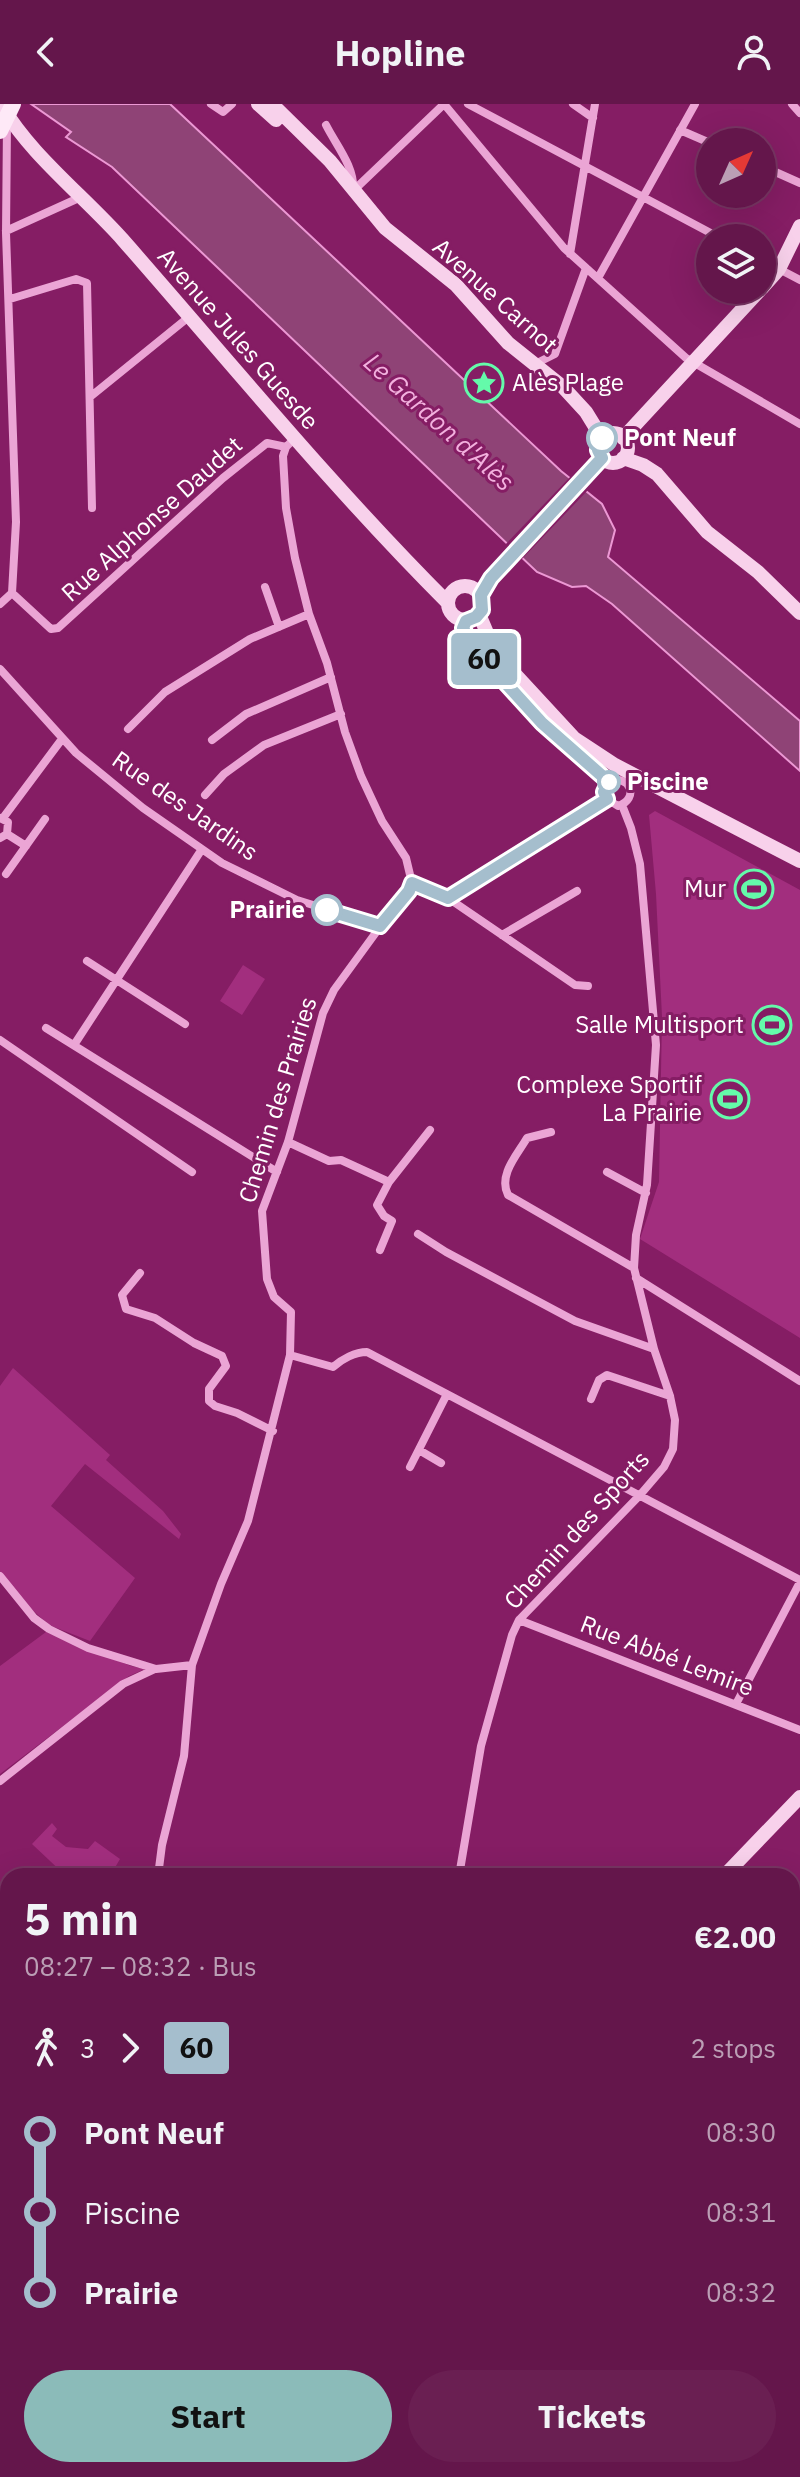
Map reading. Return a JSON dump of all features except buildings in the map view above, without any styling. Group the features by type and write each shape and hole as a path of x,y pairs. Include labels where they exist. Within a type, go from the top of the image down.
{"main road":[{"name":"Avenue Carnot","path":"258,104 353,191"},
{"name":"Avenue Carnot","path":"272,104 330,161 385,228 456,285 508,343 579,404 602,438"},
{"path":"0,131 5,107"},
{"name":"Avenue Jules Guesde","path":"5,107 23,136 82,196 190,316 291,442 436,591 450,597"},
{"path":"776,272 800,226"},
{"path":"623,438 747,304"},
{"path":"602,458 598,446 602,438 610,433 623,438"},
{"path":"602,458 615,463 623,458 627,450 623,438"},
{"path":"477,591 602,458"},
{"path":"623,458 657,474 707,532 758,572 800,613"},
{"path":"467,620 483,605 477,591 462,586 450,597 452,614 487,633 513,672 562,727 593,751 636,776 800,861"},
{"path":"732,1868 800,1797"}],"street":[{"path":"211,104 223,112 232,104"},
{"path":"353,191 444,104 570,254 686,358 800,424"},
{"path":"468,104 696,225"},
{"path":"573,104 593,118"},
{"path":"570,254 595,104"},
{"path":"598,278 695,104"},
{"path":"792,104 800,113"},
{"path":"0,604 12,593 16,522 5,107"},
{"path":"326,125 350,168 354,179 353,191"},
{"path":"680,130 696,137"},
{"path":"776,172 800,183"},
{"path":"6,231 82,196"},
{"path":"776,267 800,280"},
{"path":"535,364 555,354 586,268"},
{"path":"10,299 76,279 87,283 92,508"},
{"path":"90,397 190,316"},
{"path":"0,319 10,318"},
{"path":"291,442 283,456 286,508 309,614 361,776 382,821 406,858 412,883 448,898 575,985 588,986"},
{"name":"Rue Alphonse Daudet","path":"12,593 51,629 58,628 223,478 267,443 291,442"},
{"path":"265,587 279,627"},
{"path":"128,729 165,692 250,639 309,614"},
{"path":"467,620 471,645 546,727 609,782"},
{"name":"Rue des Jardins","path":"0,669 62,739 143,808 222,863 297,900 380,926"},
{"path":"212,740 246,714 331,677"},
{"path":"205,795 224,774 264,745 341,714"},
{"path":"26,846 4,836 8,822 2,818 62,739"},
{"path":"621,779 630,787 631,796 622,805 613,805 607,799 604,792 609,782 621,779"},
{"path":"448,898 607,799"},
{"name":"Chemin des Sports","path":"462,1868 481,1746 519,1620 640,1495 664,1467 673,1449 675,1420 670,1396 654,1349 635,1273 636,1235 646,1193 656,1045 640,864 622,805"},
{"path":"6,874 45,819"},
{"path":"74,1045 202,849"},
{"name":"Chemin des Prairies","path":"159,1868 184,1756 192,1665 248,1521 290,1355 291,1312 274,1297 267,1279 262,1211 288,1142 323,1013 334,990 412,883"},
{"path":"502,935 577,891"},
{"path":"87,961 185,1024"},
{"path":"46,1028 277,1172"},
{"path":"0,1040 192,1172"},
{"path":"380,1250 392,1221 384,1216 377,1205 389,1182 430,1130"},
{"path":"551,1132 527,1138 503,1179 508,1195 635,1273 800,1381"},
{"path":"288,1142 329,1161 341,1160 389,1182"},
{"path":"607,1172 646,1193"},
{"path":"418,1234 575,1321 654,1349"},
{"path":"140,1273 122,1295 126,1309 155,1318 194,1343 222,1356 226,1366 209,1389 209,1401 273,1431"},
{"path":"290,1355 333,1367 346,1358 367,1352 800,1581 736,1704"},
{"path":"591,1399 599,1380 607,1375 670,1396"},
{"path":"410,1467 447,1394"},
{"path":"419,1450 441,1463"},
{"path":"0,1576 34,1618 49,1629 88,1648 156,1669"},
{"name":"Rue Abbé Lemire","path":"519,1620 800,1730"},
{"path":"0,1781 123,1684 156,1669 192,1665"}],"shaded area":[{"name":"Complexe Sportif La Prairie","path":"655,811 800,890 800,1338 640,1239 659,1182 662,1017 649,815"},
{"path":"243,965 265,979 242,1015 220,1001"},
{"path":"13,1368 110,1455 106,1460 163,1511 181,1534 179,1539 85,1464 51,1506 135,1578 90,1641 49,1625 28,1606 0,1571 0,1386"},
{"path":"46,1632 145,1669 129,1676 0,1774 0,1666"},
{"path":"52,1823 57,1829 52,1836 66,1847 88,1849 95,1841 120,1859 115,1868 58,1868 32,1844"}],"water":[{"name":"Le Gardon d'Alès","path":"31,104 170,104 561,471 602,504 615,530 608,557 800,721 800,771 612,604 586,586 572,587 537,572 112,167 66,137 71,132"}],"pier":[{"name":"Pont Neuf","path":"572,475 589,489 520,561 504,546"}],"bus line":[{"name":"60","path":"327,910 380,926 412,883 448,898 607,799 604,792 609,782 542,723 471,645 463,628 466,621 482,610 481,595 491,578 602,458 598,446 602,438"}],"place":[{"name":"Alès Plage","path":"484,383"},
{"name":"Pont Neuf","path":"602,438"},
{"name":"Piscine","path":"609,782"},
{"name":"Mur","path":"754,889"},
{"name":"Prairie","path":"327,910"},
{"name":"Salle Multisport","path":"772,1025"},
{"name":"Complexe Sportif La Prairie","path":"730,1099"}]}
